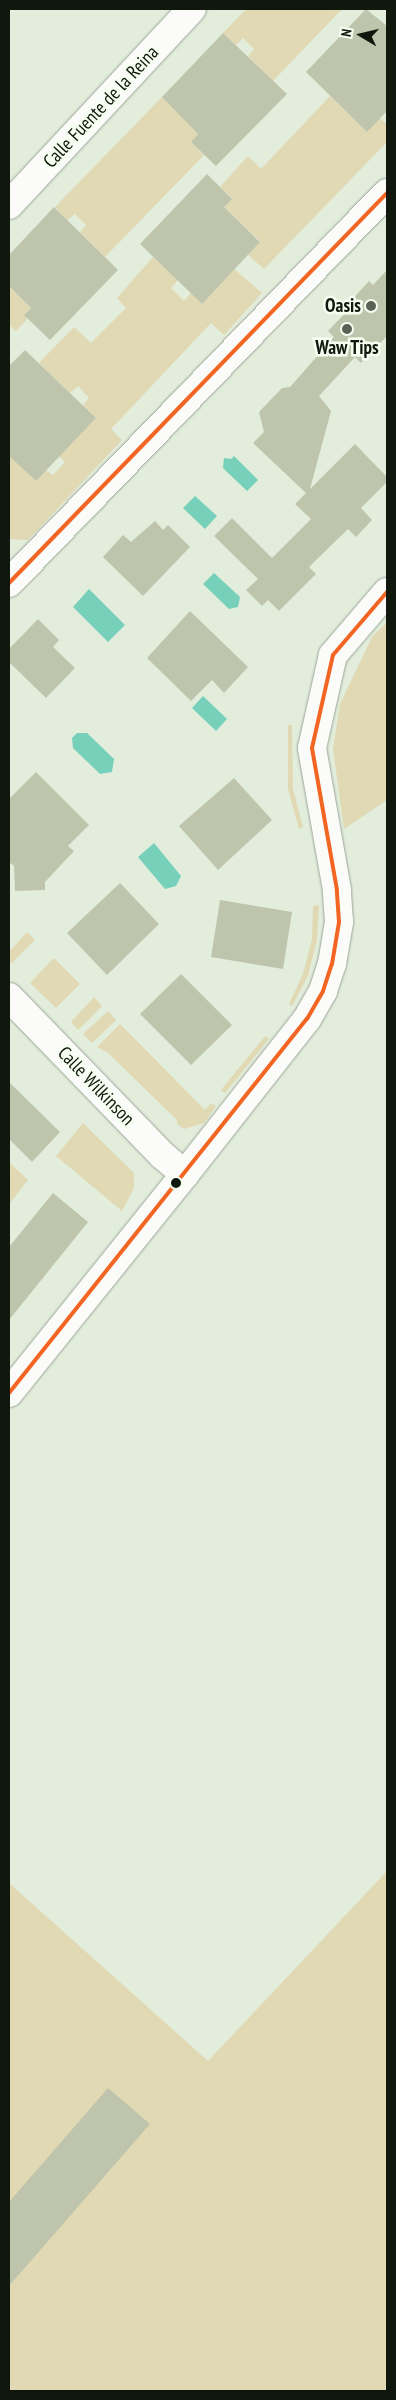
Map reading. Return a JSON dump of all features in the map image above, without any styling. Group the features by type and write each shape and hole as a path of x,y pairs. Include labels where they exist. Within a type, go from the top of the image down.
{"street":[{"name":"Calle Fuente de la Reina","path":"9,205 192,9"},
{"path":"9,583 387,193"},
{"path":"9,1393 179,1182 306,1019 326,982 338,922 337,898 312,748 333,655 387,592"},
{"name":"Calle Wilkinson","path":"9,997 179,1182"}],"shaded area":[{"path":"246,9 342,9 273,81 248,56 254,49 243,38 236,45 223,33"},
{"path":"330,96 367,132 380,118 387,124 387,142 264,269 248,255 260,241 224,207 232,198 220,187 248,156 261,169"},
{"path":"162,97 198,134 191,142 204,155 105,257 80,232 86,225 75,214 67,220 55,207"},
{"path":"153,257 178,280 171,288 184,301 191,293 202,304 234,269 262,293 224,335 211,323 111,429 122,440 28,540 9,539 9,456 36,481 46,470 53,475 65,462 59,456 96,418 83,405 89,398 78,386 70,393 39,363 74,327 91,343 126,308 117,298"},
{"path":"9,286 31,308 24,315 28,318 16,331 9,325"},
{"path":"387,622 387,800 344,829 333,749 340,704 372,637"},
{"path":"288,725 292,725 293,789 303,827 299,829 288,789"},
{"path":"319,905 317,940 308,976 292,1006 289,1004 303,974 312,939 313,906"},
{"path":"27,932 35,940 11,964 9,952"},
{"path":"54,958 80,984 56,1008 30,983"},
{"path":"94,997 102,1006 78,1030 71,1022"},
{"path":"108,1011 116,1020 92,1043 83,1034"},
{"path":"120,1024 205,1110 211,1103 216,1106 204,1123 184,1129 107,1052 97,1047"},
{"path":"265,1036 269,1039 225,1093 221,1090"},
{"path":"83,1123 134,1173 134,1188 122,1211 56,1156"},
{"path":"9,1162 28,1180 9,1204"},
{"path":"387,1871 387,2391 9,2391 9,1883 208,2061"}],"water":[{"path":"234,456 258,480 247,491 223,468 224,458 231,459"},
{"path":"195,496 217,516 205,529 183,508"},
{"path":"214,573 240,597 238,607 229,609 203,584"},
{"path":"89,589 125,625 108,642 73,607"},
{"path":"203,696 227,719 216,731 192,708"},
{"path":"77,733 87,733 114,759 112,772 100,774 73,748 72,738"},
{"path":"154,843 181,876 176,886 165,889 138,857"}],"building":[{"path":"366,9 387,26 387,111 367,132 306,72"},
{"path":"223,33 287,94 216,166 191,142 198,134 162,97"},
{"path":"207,174 232,199 224,207 260,242 202,304 140,244"},
{"path":"54,207 118,270 50,340 24,315 31,308 9,286 9,255"},
{"path":"387,270 387,336 361,363 355,357 319,396 331,411 310,489 355,444 387,477 387,482 361,508 372,520 356,537 348,529 309,567 316,574 279,611 268,600 262,606 246,590 258,579 214,536 232,518 272,558 311,519 295,504 306,493 253,443 264,432 259,412 282,388 290,387 334,337 328,331 351,307 348,304 369,281 373,285"},
{"path":"25,350 96,418 36,481 9,456 9,366"},
{"path":"155,521 163,530 168,525 190,547 143,596 103,557 123,535 131,542"},
{"path":"190,611 248,667 224,693 212,680 191,701 147,658"},
{"path":"38,619 59,640 53,647 75,668 46,698 9,662 9,649"},
{"path":"36,772 89,825 68,846 74,851 45,882 45,890 15,891 14,866 9,862 9,799"},
{"path":"234,778 272,820 218,870 179,826"},
{"path":"120,883 159,924 107,975 67,933"},
{"path":"220,900 292,912 283,969 211,957"},
{"path":"181,974 232,1025 191,1065 140,1014"},
{"path":"9,1082 60,1132 32,1162 9,1139"},
{"path":"53,1193 88,1222 9,1320 9,1247"},
{"path":"108,2088 150,2124 9,2286 9,2202"}],"transit line":[{"path":"9,583 387,193"},
{"path":"9,1393 307,1019 323,991 332,964 339,922 337,890 312,748 333,655 387,592"}],"place":[{"name":"Oasis","path":"371,306"},
{"name":"Waw Tips","path":"347,329"}]}
